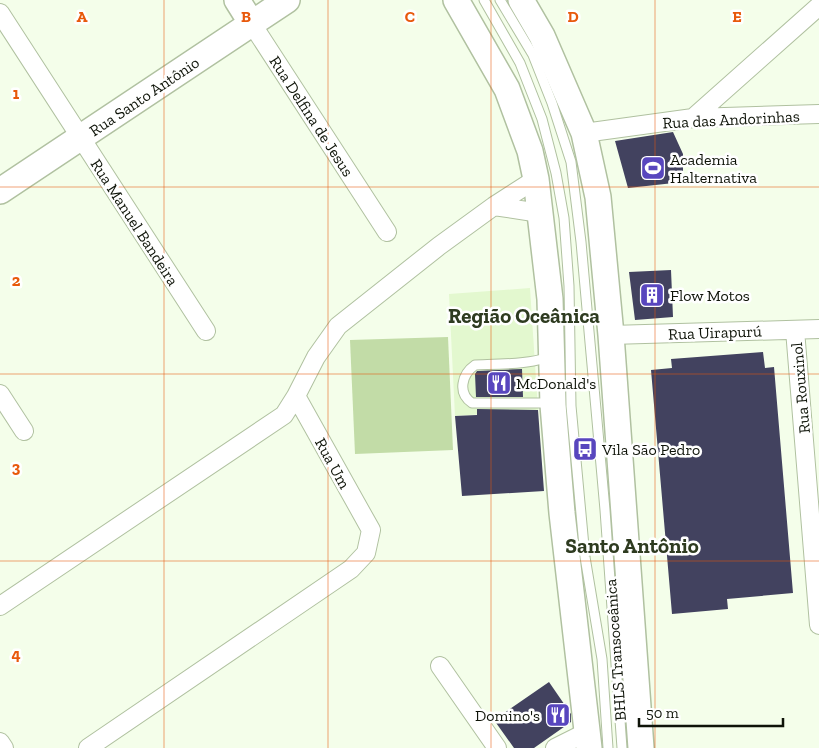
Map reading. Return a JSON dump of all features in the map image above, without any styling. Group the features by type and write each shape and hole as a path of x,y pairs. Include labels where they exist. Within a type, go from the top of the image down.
{"main road":[{"name":"Rua Delfina de Jesus","path":"237,0 252,24"},
{"name":"Rua Santo Antônio","path":"0,192 287,0"},
{"path":"456,0 507,89 530,151 536,179 550,298 554,410 562,513 588,740"},
{"path":"521,0 542,36 584,133 598,197 611,335 641,748"}],"street":[{"path":"693,118 819,6"},
{"name":"Rua Manuel Bandeira","path":"0,13 206,331"},
{"name":"Rua Delfina de Jesus","path":"252,24 387,232"},
{"name":"Rua das Andorinhas","path":"584,133 693,118 819,114"},
{"path":"0,606 284,415 316,357 338,326 439,246 494,206 536,179"},
{"path":"494,206 540,213"},
{"name":"Rua Uirapurú","path":"611,335 819,329"},
{"name":"Rua Rouxinol","path":"795,330 819,624"},
{"path":"0,394 24,431"},
{"name":"Rua Um","path":"88,748 351,569 366,554 371,530 296,396"},
{"path":"440,666 497,748"},
{"path":"555,748 588,740"},
{"path":"0,742 4,748"}],"lane":[{"name":"BHLS Transoceânica","path":"484,0 520,63 542,119 556,173 564,218 569,286 571,406 585,557 602,659 608,748"},
{"name":"BHLS Transoceânica","path":"500,0 533,55 552,103 571,162 581,242 605,510 622,748"},
{"path":"552,353 545,359 534,361 475,364 469,369 462,390 466,399 472,402 546,403 554,410"}],"shaded area":[{"path":"530,288 538,410 455,416 449,294"},
{"path":"448,337 453,450 355,454 350,340"}],"building":[{"name":"Academia Halternativa","path":"673,132 683,154 683,182 628,188 615,141"},
{"name":"Flow Motos","path":"671,270 673,317 635,320 629,272"},
{"path":"763,352 765,368 774,367 793,593 727,599 728,609 672,614 651,370 672,368 671,359"},
{"name":"McDonald's","path":"522,369 523,397 476,397 475,374 477,371"},
{"path":"477,409 538,410 544,491 462,496 455,416 477,415"},
{"path":"549,682 571,714 571,722 534,748 514,748 494,720"}],"place":[{"name":"Academia Halternativa","path":"653,168"},
{"name":"Flow Motos","path":"652,295"},
{"name":"McDonald's","path":"499,383"},
{"name":"Vila São Pedro","path":"585,449"},
{"name":"Domino's","path":"558,715"}],"district":[{"name":"Região Oceânica","path":"524,316"},
{"name":"Santo Antônio","path":"632,546"}]}
